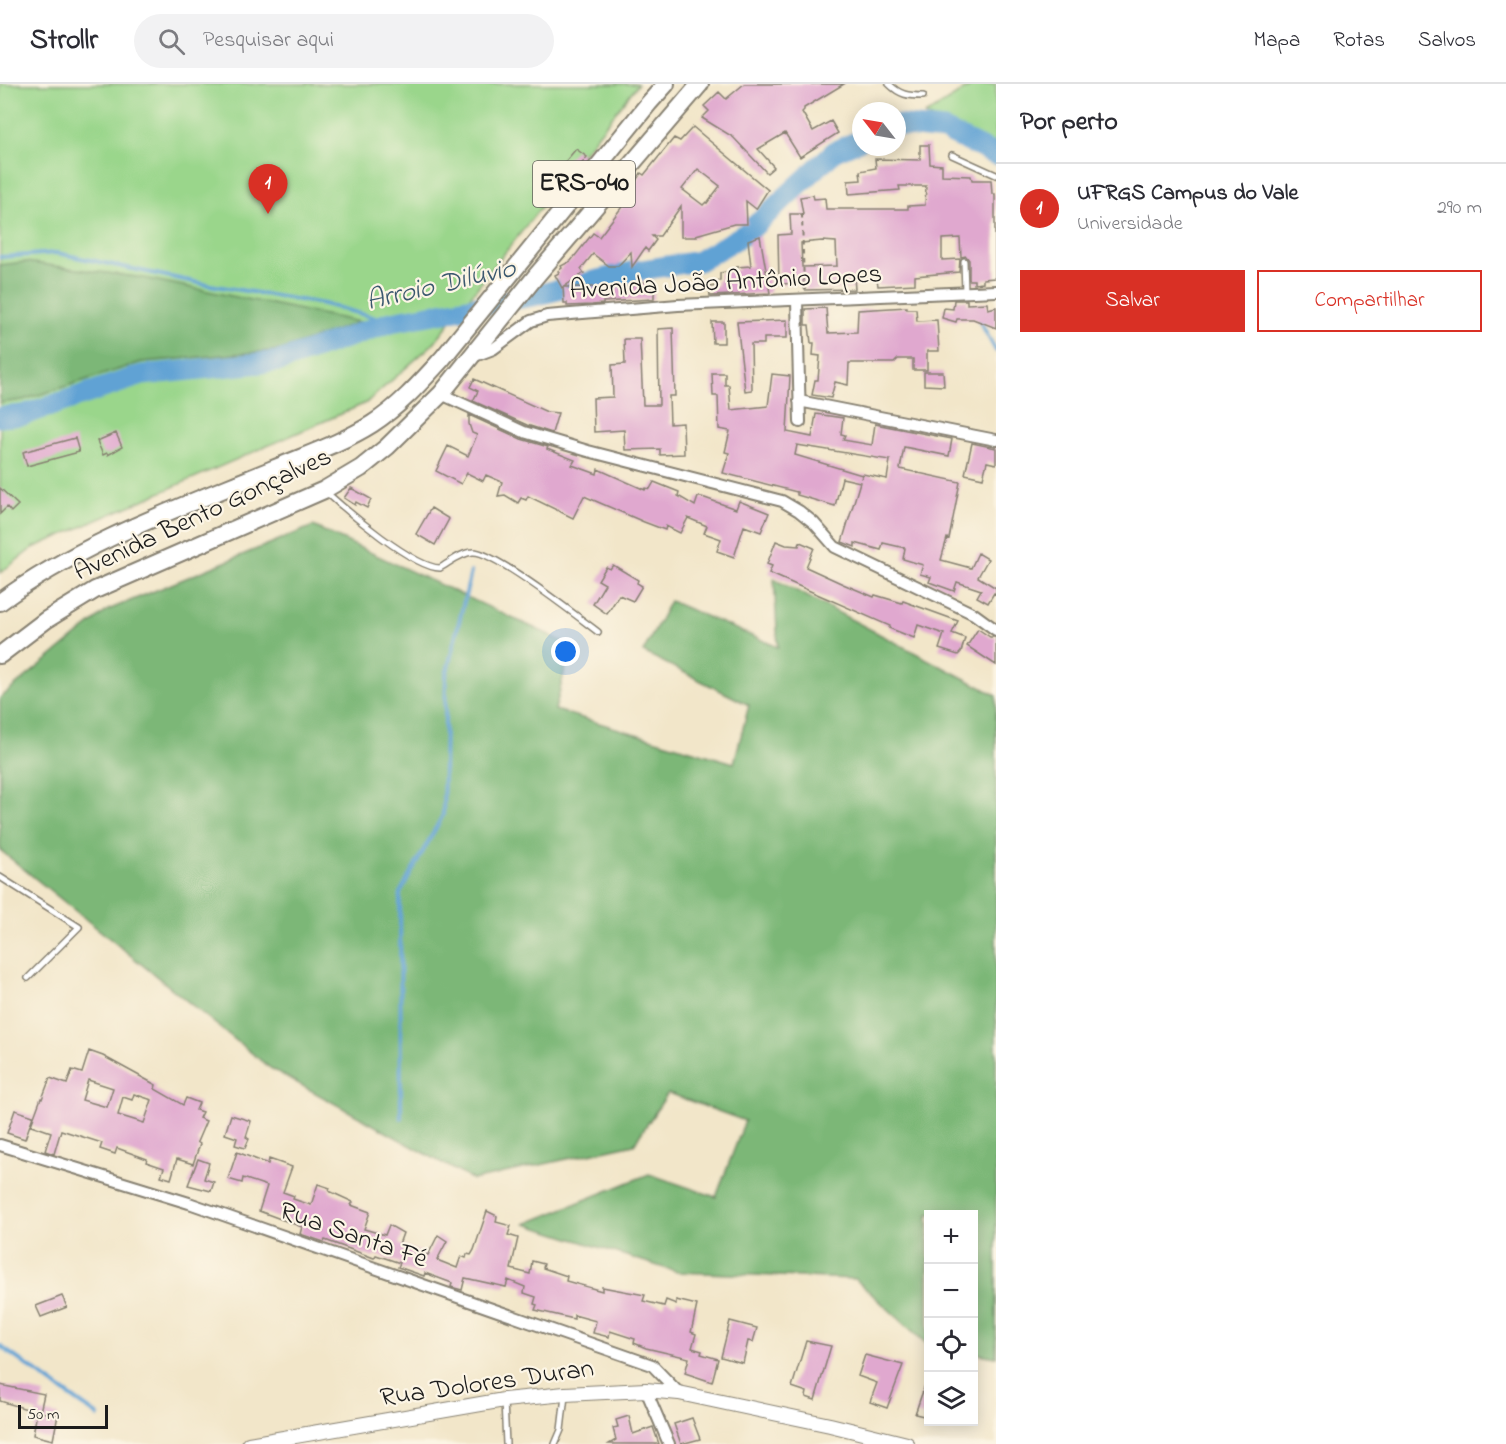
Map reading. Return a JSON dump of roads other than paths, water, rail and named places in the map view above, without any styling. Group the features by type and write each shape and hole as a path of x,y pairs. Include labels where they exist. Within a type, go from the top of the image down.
{"main road":[{"name":"Avenida Bento Gonçalves","path":"0,602 28,581 119,532 337,442 373,423 410,393 457,340 666,84"},
{"name":"Avenida Bento Gonçalves","path":"0,655 46,620 95,590 324,490 361,468 387,447 441,394 536,276 700,84"}],"street":[{"name":"Avenida João Antônio Lopes","path":"469,358 493,349 531,321 548,316 678,306 996,291"},
{"path":"800,422 801,301"},
{"path":"441,394 524,432 588,451 782,501 814,523 835,547 974,614 996,630"},
{"path":"799,401 996,440"},
{"name":"Rua Santa Fé","path":"0,1145 189,1203 652,1365 679,1393"},
{"path":"646,1390 669,1444"},
{"name":"Rua Dolores Duran","path":"249,1444 504,1400 646,1390 679,1393 908,1444"}],"lane":[{"path":"889,84 896,92 906,96 923,96"},
{"path":"952,155 996,175"},
{"path":"964,261 965,292"},
{"path":"324,490 362,523 425,565 440,568 471,551 483,553 533,584 598,632"},
{"path":"0,877 79,927 28,978"},
{"path":"555,1444 561,1430 566,1394"},
{"path":"504,1400 506,1444"}],"waterway":[{"name":"Arroio Dilúvio","path":"906,126 944,130 996,155"},
{"name":"Arroio Dilúvio","path":"0,417 23,415 142,375 280,361 391,322 533,296 635,271 699,261 748,232 835,151 852,144"},
{"path":"0,257 57,253 204,284 324,304 391,322"},
{"path":"979,320 996,351"},
{"path":"401,1118 400,893 443,815 446,676 471,572"},
{"path":"0,1346 98,1416"}],"place":[{"name":"UFRGS Campus do Vale","path":"268,214"}]}
